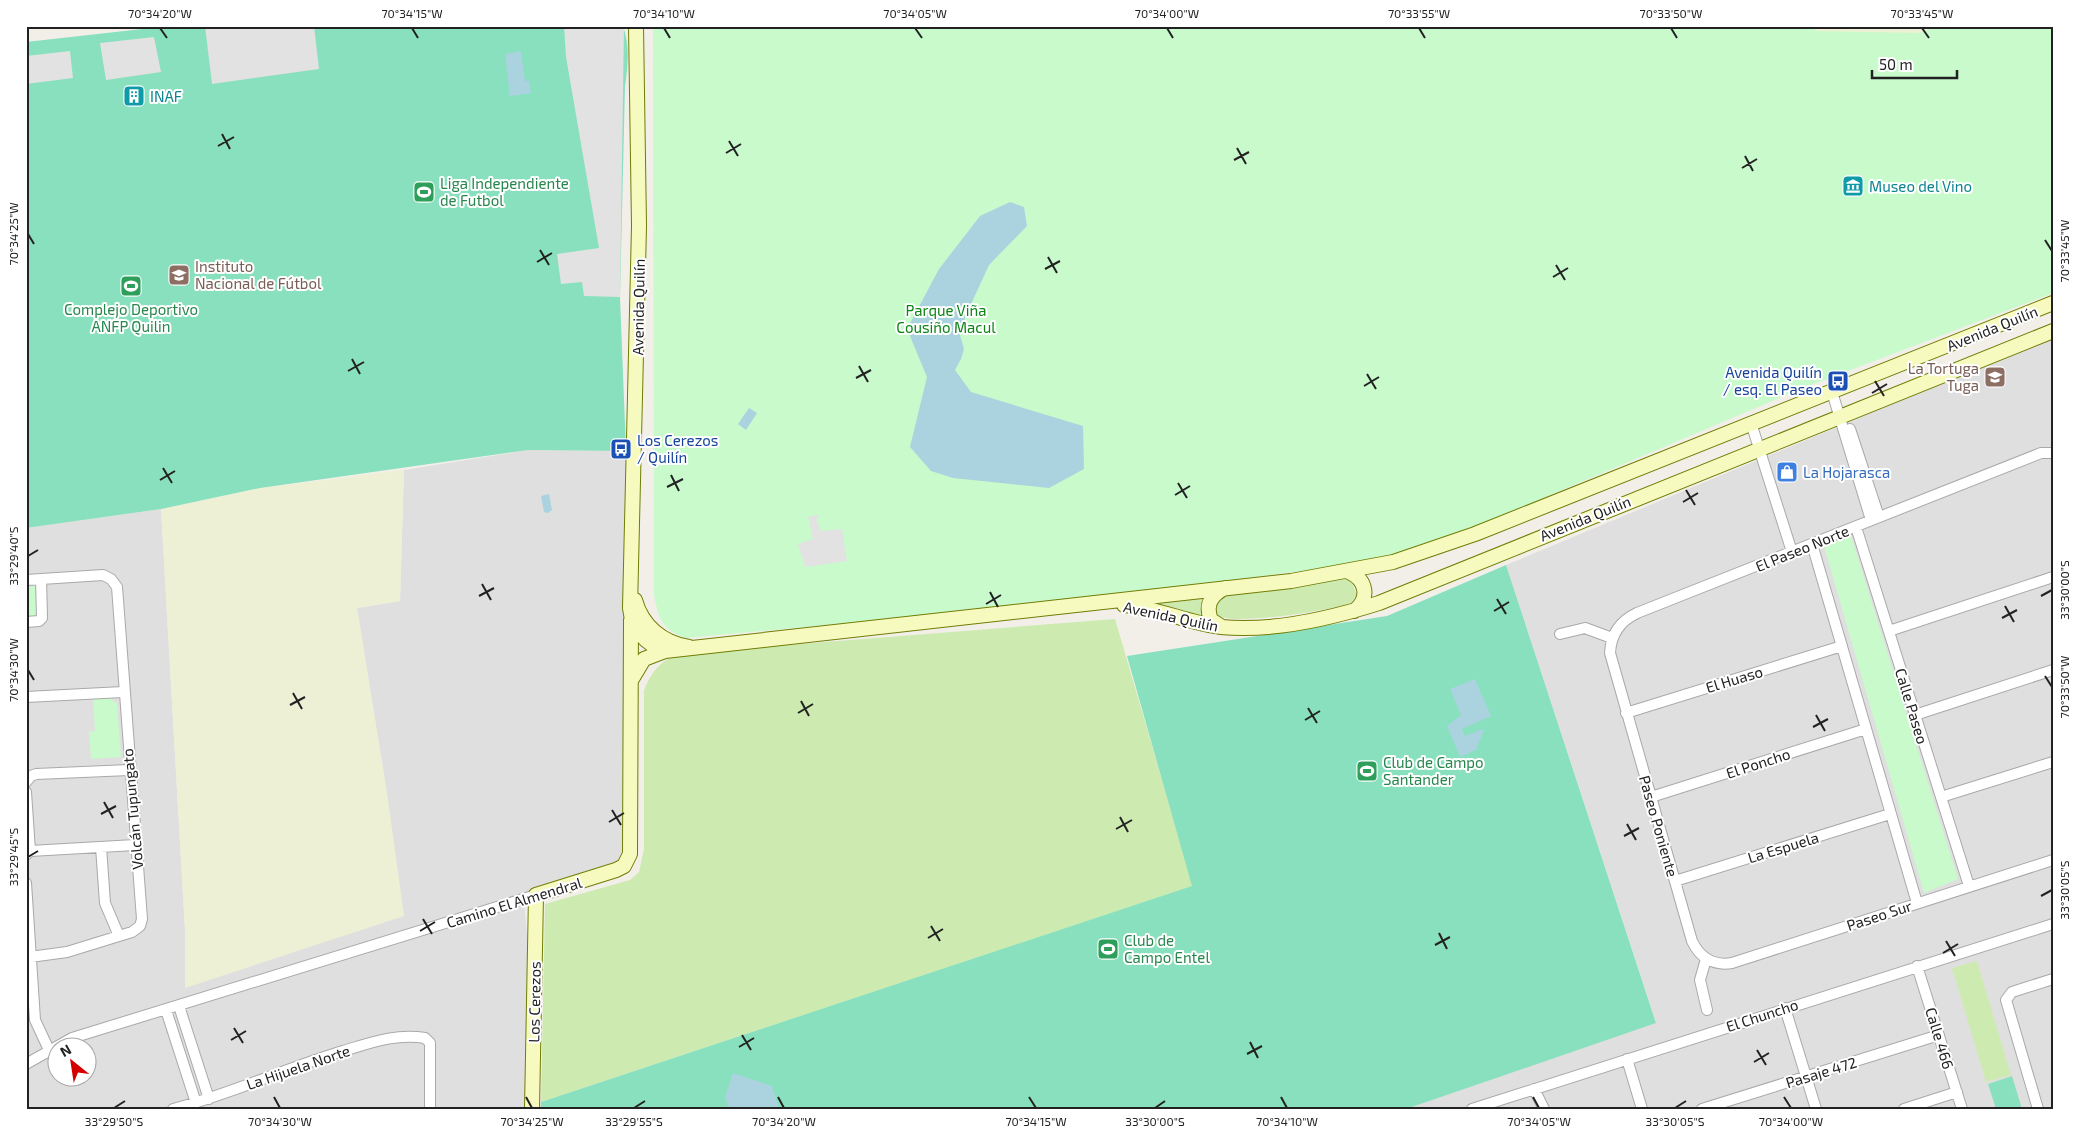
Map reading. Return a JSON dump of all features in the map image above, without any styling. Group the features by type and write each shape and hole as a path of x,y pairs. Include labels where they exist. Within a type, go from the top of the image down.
{"main road":[{"name":"Avenida Quilín","path":"635,28 639,226 631,618 665,651"},
{"name":"Avenida Quilín","path":"632,678 644,659 665,651 1104,603 1349,572 1393,562 1435,549 2053,303"},
{"name":"Avenida Quilín","path":"1104,603 1156,610 1222,627 1269,626 1354,611 1379,603 1759,448 1844,423 2053,331"},
{"path":"1349,572 1361,581 1364,587 1364,601 1354,611"},
{"name":"Avenida Quilín","path":"632,587 640,615 653,639"},
{"path":"1222,627 1211,620 1208,607 1213,596 1225,588"},
{"name":"Camino El Almendral","path":"536,895 616,870 628,860 631,847 631,618"},
{"name":"Avenida Quilín","path":"653,639 697,648"},
{"path":"632,656 653,639"},
{"name":"Los Cerezos","path":"532,1109 536,895"}],"street":[{"path":"1832,392 1875,519"},
{"path":"1751,424 1792,552"},
{"name":"El Paseo Norte","path":"1612,638 1625,620 1637,613 2041,453 2053,453"},
{"name":"Calle Paseo","path":"1856,526 1969,886"},
{"path":"1812,544 1917,903"},
{"name":"Volcán Tupungato","path":"30,957 56,955 119,936 135,930 142,918 123,692 117,591 111,578 103,574 41,579"},
{"path":"1889,631 2053,577"},
{"path":"26,580 41,579 42,618 39,621 26,622"},
{"path":"1560,634 1585,628 1612,638"},
{"name":"Paseo Poniente","path":"1612,638 1610,660 1692,941 1706,959"},
{"name":"El Huaso","path":"1626,713 1842,646"},
{"path":"1915,715 2053,670"},
{"path":"26,697 123,692"},
{"name":"El Poncho","path":"1650,797 1866,729"},
{"path":"1941,797 2053,762"},
{"path":"27,780 36,774 129,770"},
{"path":"26,792 28,853 135,845"},
{"name":"La Espuela","path":"1675,881 1890,814"},
{"path":"101,847 105,903 119,936"},
{"name":"Paseo Sur","path":"1706,959 1719,963 1732,963 2053,860"},
{"path":"26,883 35,1020 48,1048"},
{"name":"Camino El Almendral","path":"72,1038 536,895"},
{"name":"El Chuncho","path":"1472,1109 2053,924"},
{"path":"1706,959 1700,980 1707,1010"},
{"name":"Calle 466","path":"1918,966 1962,1109"},
{"path":"2038,1109 2006,1007 2007,997 2015,991 2053,979"},
{"path":"178,1006 209,1099"},
{"path":"1785,1008 1816,1109"},
{"path":"166,1010 196,1103"},
{"name":"La Hijuela Norte","path":"173,1109 209,1099 302,1063 401,1035 425,1038 430,1043 432,1052 430,1109"},
{"name":"Pasaje 472","path":"1702,1109 1939,1035"},
{"name":"Camino El Almendral","path":"26,1064 48,1051"},
{"path":"1627,1059 1642,1109"},
{"path":"1534,1089 1544,1109"},
{"path":"1904,1109 1957,1092"}],"shaded area":[{"path":"205,26 314,26 319,69 212,84"},
{"path":"564,26 624,26 620,297 584,296 582,282 561,284 557,254 599,248 566,57"},
{"path":"154,37 161,72 106,80 100,43"},
{"path":"70,51 73,78 26,84 26,56"},
{"path":"2053,337 2053,1109 1406,1109 1656,1022 1506,565"},
{"path":"528,450 626,451 625,857 616,865 524,898 541,1109 26,1109 26,528 161,509 185,930 186,988 388,800 357,608 400,601 404,470"},
{"path":"818,515 819,518 816,519 821,531 842,529 847,561 805,567 798,544 813,539 808,517"}],"green space":[{"name":"Liga Independiente de Futbol","path":"169,26 623,26 628,56 625,86 620,297 626,451 528,450 260,488 161,509 26,528 26,42"},
{"name":"Parque Viña Cousiño Macul","path":"653,26 1815,26 1815,31 1919,33 1938,26 2053,26 2053,293 1798,390 1501,516 1411,551 1367,562 1319,569 1094,597 883,620 686,638 678,635 663,623 654,596"},
{"path":"1815,26 1938,26 1919,33 1854,33 1815,31"},
{"path":"404,470 400,601 357,608 388,800 404,916 185,988 185,930 161,509 260,488"},
{"path":"1851,536 1958,879 1924,893 1824,546"},
{"name":"Club de Campo Santander","path":"1506,565 1656,1023 1406,1109 541,1109 541,1102 1192,886 1127,656 1387,616"},
{"path":"1343,577 1351,580 1357,595 1352,602 1342,606 1276,617 1238,619 1224,618 1215,614 1214,605 1224,593"},
{"path":"37,586 39,617 26,619 26,587"},
{"path":"1205,598 1204,617 1159,603"},
{"path":"1115,619 1193,886 541,1102 545,904 630,880 639,872 644,849 644,691 650,677 659,666 671,657 685,653"},
{"path":"110,698 117,704 121,757 91,759 89,732 95,731 93,699"},
{"path":"1977,961 2011,1075 1986,1082 1952,968"},
{"path":"2012,1076 2022,1109 1996,1109 1988,1084"}],"water":[{"path":"521,51 525,81 529,81 531,93 510,96 505,54"},
{"path":"1010,202 1024,207 1027,226 989,265 966,315 960,335 964,349 955,370 971,392 1083,426 1084,469 1049,488 953,478 931,471 910,447 927,377 907,329 939,269 980,216"},
{"path":"749,408 757,413 746,430 738,424"},
{"path":"549,494 552,510 548,513 544,512 541,496"},
{"path":"1475,679 1491,716 1462,729 1465,736 1482,729 1484,730 1476,750 1460,757 1447,726 1461,715 1450,689"},
{"path":"733,1073 772,1086 779,1109 729,1109 725,1097"}],"place":[{"name":"INAF","path":"134,96"},
{"name":"Museo del Vino","path":"1853,186"},
{"name":"Liga Independiente de Futbol","path":"424,192"},
{"name":"Instituto Nacional de Fútbol","path":"179,275"},
{"name":"Complejo Deportivo ANFP Quilin","path":"131,286"},
{"name":"La Tortuga Tuga","path":"1995,377"},
{"name":"Avenida Quilín / esq. El Paseo","path":"1838,381"},
{"name":"Los Cerezos / Quilín","path":"621,449"},
{"name":"La Hojarasca","path":"1787,472"},
{"name":"Club de Campo Santander","path":"1367,771"},
{"name":"Club de Campo Entel","path":"1108,949"}]}
